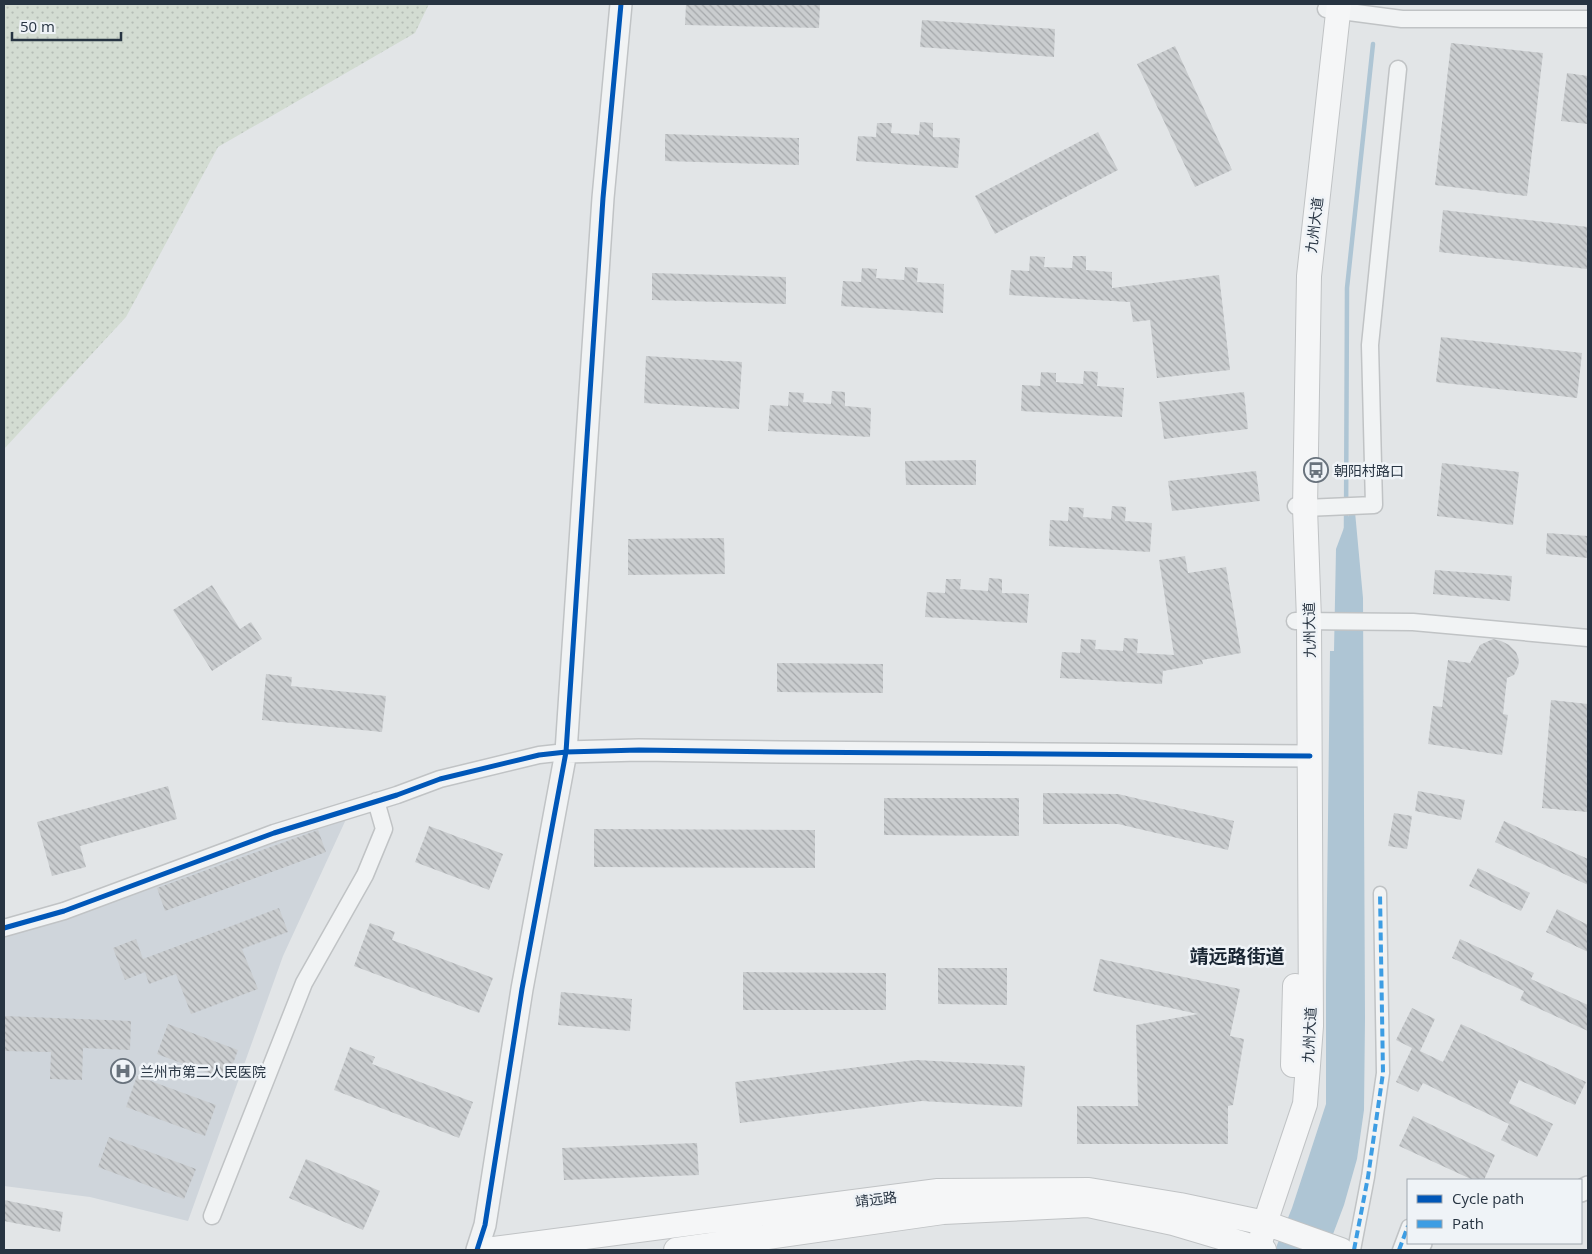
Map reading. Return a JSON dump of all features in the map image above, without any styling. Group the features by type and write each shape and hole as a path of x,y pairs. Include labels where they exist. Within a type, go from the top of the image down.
{"main road":[{"name":"九州大道","path":"1256,1249 1305,1104 1311,1026 1303,755 1311,621 1301,507 1308,276 1332,7"},
{"name":"靖远路","path":"486,1250 938,1191 1090,1190 1180,1205 1265,1224 1343,1249"},
{"name":"靖远路","path":"676,1250 943,1212 1088,1205 1173,1222 1256,1249"}],"street":[{"path":"477,1250 485,1225 522,989 566,752 603,198 622,4"},
{"path":"1332,7 1402,19 1588,19"},
{"path":"1301,507 1374,505 1370,345 1398,69"},
{"path":"1311,621 1413,622 1588,638"},
{"path":"4,928 64,911 274,833 440,779 539,754 639,750 1303,755"},
{"path":"212,1216 304,983 366,875 384,829 376,801"},
{"path":"1343,1249 1368,1177 1383,1073 1380,893"},
{"path":"1399,1250 1407,1229"}],"shaded area":[{"path":"4,4 429,4 415,33 218,147 126,317 4,449"},
{"name":"兰州市第二人民医院","path":"348,815 283,956 188,1221 90,1197 4,1186 4,922"}],"water":[{"path":"1354,501 1363,598 1364,1110 1357,1159 1344,1205 1327,1250 1275,1250 1292,1208 1326,1104 1330,651 1334,651 1336,549"}],"building":[{"path":"686,4 820,4 819,28 685,25"},
{"path":"922,20 1055,29 1054,57 920,47"},
{"path":"1451,43 1543,53 1527,196 1435,185"},
{"path":"1175,46 1232,170 1195,187 1137,64"},
{"path":"1567,73 1588,76 1588,124 1561,121"},
{"path":"920,122 933,123 933,137 960,138 958,168 856,161 858,136 876,137 877,123 892,123 891,133 919,135"},
{"path":"1098,132 1118,170 995,234 975,196"},
{"path":"665,134 799,138 799,165 665,161"},
{"path":"1443,210 1588,227 1587,269 1439,252"},
{"path":"1030,256 1045,257 1044,267 1072,268 1073,256 1086,256 1086,270 1112,272 1112,288 1219,275 1230,370 1157,378 1150,320 1133,322 1130,302 1009,295 1011,270 1029,271"},
{"path":"905,267 918,268 917,282 944,284 943,313 841,306 843,281 861,282 862,268 877,269 876,278 904,280"},
{"path":"652,273 786,277 786,304 652,300"},
{"path":"1441,337 1582,353 1577,398 1436,382"},
{"path":"646,356 742,362 739,409 644,403"},
{"path":"1084,371 1098,372 1097,386 1124,388 1122,417 1021,411 1022,385 1040,386 1041,372 1056,373 1056,382 1083,384"},
{"path":"832,391 845,392 845,406 871,408 870,437 768,431 770,405 788,406 789,392 804,393 803,402 831,404"},
{"path":"1244,392 1248,429 1164,439 1159,402"},
{"path":"976,460 976,485 906,485 905,461"},
{"path":"1442,463 1519,472 1513,525 1437,516"},
{"path":"1256,471 1260,501 1172,511 1168,481"},
{"path":"1112,506 1126,507 1125,521 1152,523 1150,552 1049,546 1050,520 1068,521 1069,507 1084,508 1083,517 1111,519"},
{"path":"1547,533 1588,536 1588,558 1546,554"},
{"path":"724,538 725,574 628,575 628,539"},
{"path":"1185,556 1188,573 1226,567 1241,653 1202,660 1203,664 1163,671 1162,684 1060,678 1062,652 1080,653 1081,639 1096,640 1095,649 1123,651 1124,638 1138,639 1137,653 1174,655 1159,560"},
{"path":"1435,570 1512,576 1510,601 1433,594"},
{"path":"989,578 1002,579 1002,593 1029,594 1027,623 925,617 927,592 945,593 946,579 961,579 960,589 988,591"},
{"path":"212,585 240,629 251,622 262,639 212,671 173,610"},
{"path":"1493,639 1509,645 1516,652 1519,660 1514,675 1507,678 1503,714 1508,715 1502,755 1428,744 1433,706 1442,707 1448,660 1470,663 1480,645"},
{"path":"777,663 883,664 883,693 777,692"},
{"path":"266,674 292,677 291,686 386,696 382,732 262,720"},
{"path":"1551,700 1588,704 1588,812 1542,808"},
{"path":"168,786 177,819 80,846 86,867 52,876 37,822"},
{"path":"1418,791 1465,800 1461,820 1415,811"},
{"path":"1043,793 1118,794 1234,821 1228,850 1118,824 1043,824"},
{"path":"884,798 1019,798 1019,836 884,835"},
{"path":"1394,813 1412,816 1407,849 1388,846"},
{"path":"1504,821 1588,859 1588,885 1495,842"},
{"path":"429,826 503,854 489,890 415,862"},
{"path":"594,829 815,830 815,868 594,867"},
{"path":"318,830 326,852 165,911 157,888"},
{"path":"1478,868 1530,893 1521,911 1469,886"},
{"path":"279,908 288,932 242,949 258,989 191,1014 176,974 149,984 145,972 125,980 113,948 136,939 143,959"},
{"path":"1557,909 1588,925 1588,952 1546,932"},
{"path":"370,923 395,932 392,940 493,978 479,1013 354,966"},
{"path":"1460,939 1534,973 1531,979 1588,1005 1588,1031 1520,1000 1524,991 1452,958"},
{"path":"1100,959 1240,989 1230,1036 1244,1039 1233,1105 1228,1106 1228,1144 1077,1144 1077,1106 1138,1106 1136,1025 1198,1014 1093,991"},
{"path":"938,968 1007,968 1007,1005 938,1004"},
{"path":"743,972 886,973 886,1010 743,1010"},
{"path":"561,992 632,999 630,1031 558,1025"},
{"path":"1412,1008 1435,1019 1420,1051 1443,1062 1461,1024 1586,1082 1575,1105 1519,1080 1509,1103 1553,1124 1537,1157 1501,1140 1509,1124 1423,1083 1418,1092 1396,1082 1412,1048 1396,1040"},
{"path":"4,1016 131,1021 130,1050 83,1048 82,1080 50,1079 51,1052 4,1051"},
{"path":"168,1024 238,1050 227,1080 157,1054"},
{"path":"350,1047 375,1057 372,1064 473,1102 459,1138 334,1090"},
{"path":"916,1060 1025,1066 1022,1107 922,1101 740,1123 735,1082"},
{"path":"137,1076 216,1105 205,1136 126,1107"},
{"path":"1413,1116 1495,1155 1484,1179 1471,1179 1399,1146"},
{"path":"109,1137 196,1169 184,1199 98,1167"},
{"path":"697,1143 699,1175 564,1180 562,1148"},
{"path":"306,1159 380,1191 363,1230 289,1198"},
{"path":"4,1200 63,1212 60,1232 4,1221"}],"waterway":[{"path":"1346,529 1347,288 1373,44"}],"marked path":[{"path":"1354,1250 1368,1177 1383,1073 1380,893"},
{"path":"1399,1250 1407,1229"}],"cycle path":[{"path":"477,1250 485,1225 522,989 566,752 603,198 621,4"},
{"path":"4,928 64,911 274,833 397,795 440,779 539,755 566,752 639,750 1310,756"}],"place":[{"name":"朝阳村路口","path":"1316,470"},
{"name":"兰州市第二人民医院","path":"123,1071"}],"district":[{"name":"靖远路街道","path":"1237,956"}]}
